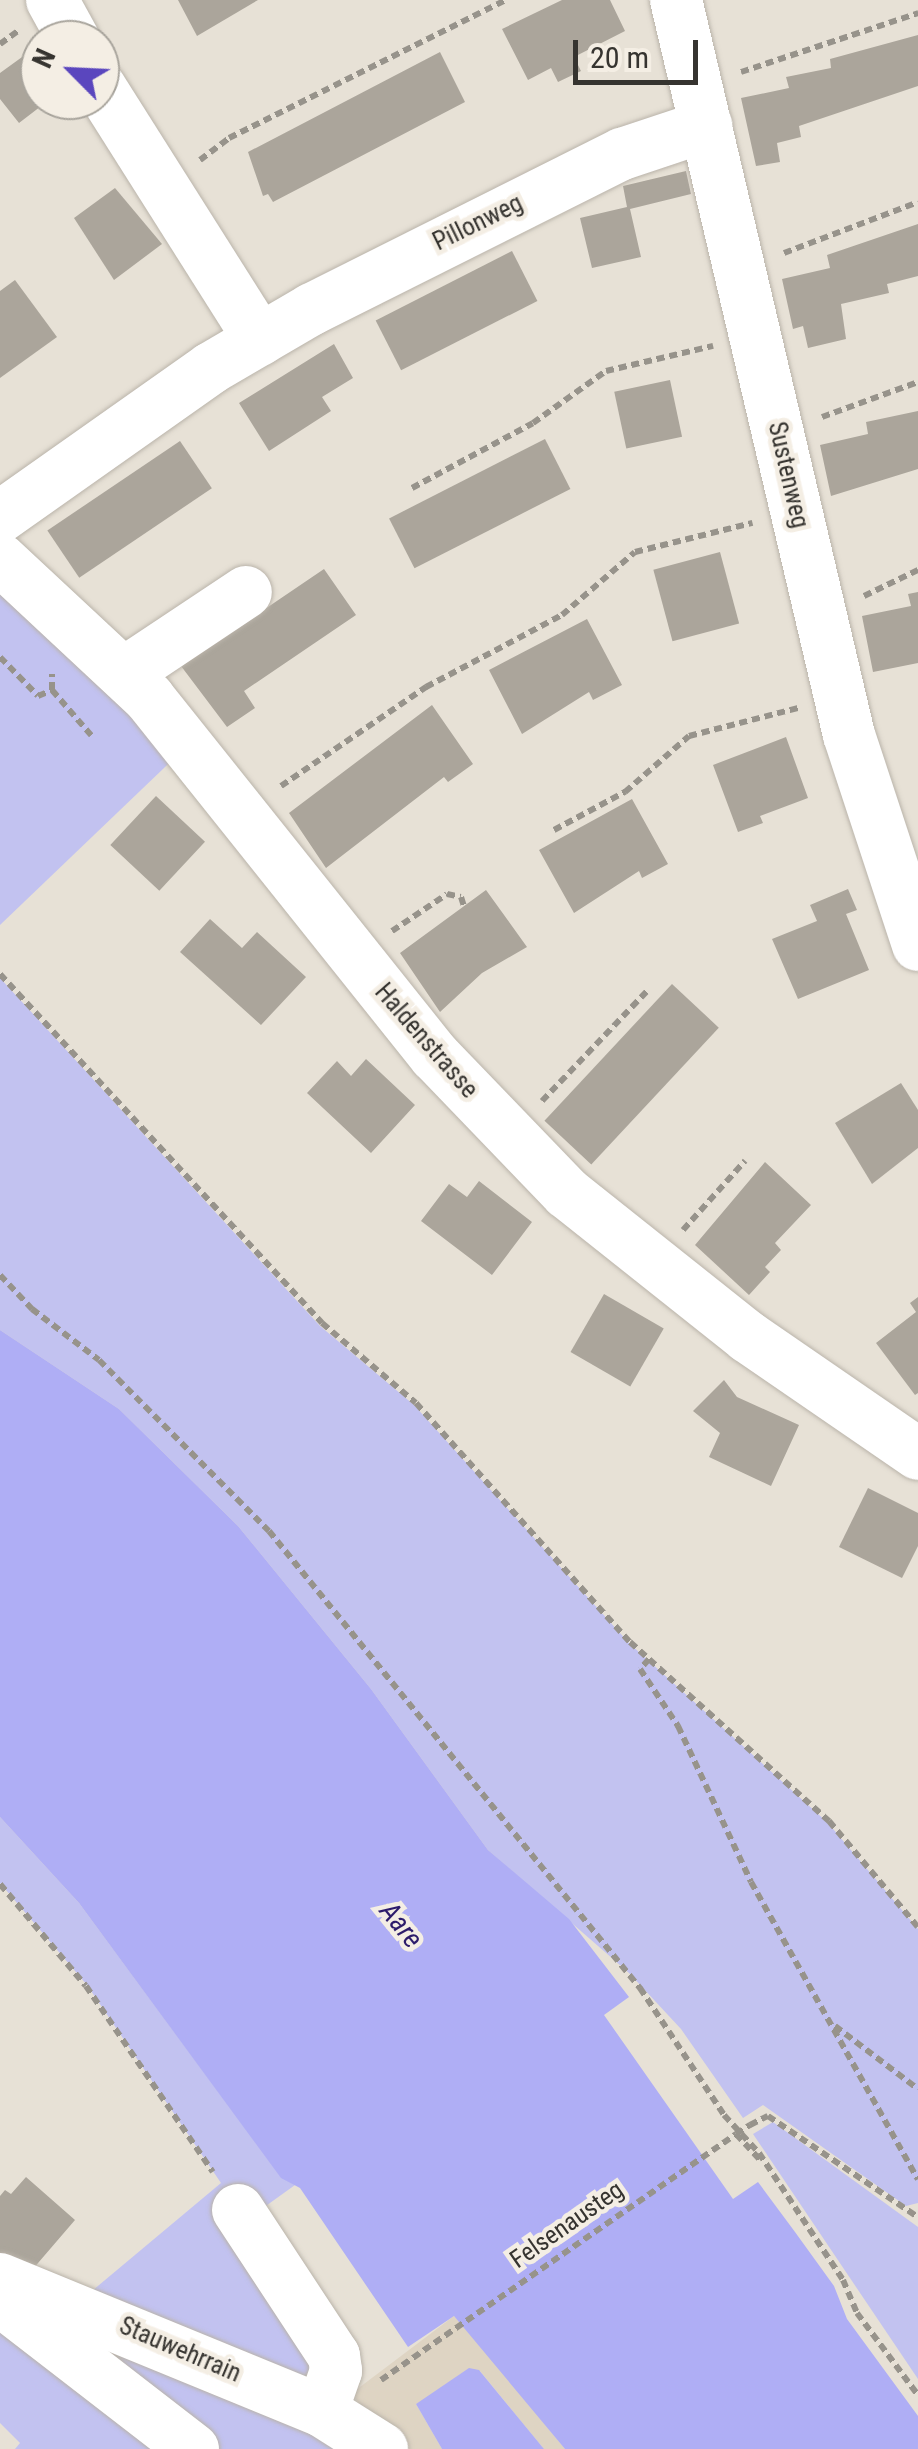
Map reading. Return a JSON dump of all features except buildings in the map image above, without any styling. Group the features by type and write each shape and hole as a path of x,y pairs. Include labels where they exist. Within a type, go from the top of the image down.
{"street":[{"name":"Sustenweg","path":"676,0 840,697 918,945"},
{"name":"Pillonweg","path":"0,516 260,340 462,229 622,154 701,106"},
{"path":"120,120 260,340"},
{"name":"Haldenstrasse","path":"0,559 129,678 243,813 435,1056 567,1193 652,1264 918,1454"},
{"path":"129,678 141,662 246,592"},
{"path":"238,2210 334,2356 353,2430"},
{"name":"Stauwehrrain","path":"0,2279 353,2430"},
{"path":"0,2300 194,2449"}],"path":[{"path":"162,187 229,138 506,0"},
{"path":"701,106 918,13"},
{"path":"740,269 918,202"},
{"path":"412,488 533,423 606,371 756,336"},
{"path":"779,435 918,382"},
{"path":"243,813 426,686 562,615 635,552 796,513"},
{"path":"822,616 918,570"},
{"path":"0,656 30,692 52,690"},
{"path":"47,663 52,690 91,735"},
{"path":"554,830 624,792 690,736 840,697"},
{"path":"436,900 454,894 464,906"},
{"path":"0,974 322,1323 416,1404 649,1659 828,1821 918,1926"},
{"path":"549,1092 648,990"},
{"path":"652,1264 745,1161"},
{"path":"0,1275 32,1309 100,1360 268,1532 640,1988 843,2280 857,2313 918,2395"},
{"path":"649,1659 640,1669 678,1726 752,1882 918,2179"},
{"path":"0,1884 86,1986 238,2210"},
{"path":"834,2026 918,2090"},
{"name":"Felsenausteg","path":"408,2360 768,2116 918,2217"},
{"path":"738,2137 760,2160"}],"shaded area":[{"path":"0,562 187,746 0,925"},
{"path":"0,978 320,1326 414,1405 629,1643 828,1823 918,1929 918,2203 906,2206 763,2105 743,2118 681,2029 629,1973 488,1850 371,1689 238,1526 119,1409 0,1330"},
{"path":"0,1817 79,1903 281,2177 295,2185 238,2226 313,2347 344,2449 195,2449 98,2379 74,2306 221,2183 87,1985 0,1883"},
{"path":"773,2122 918,2227 918,2379 753,2134"},
{"path":"0,2304 192,2449 15,2449 20,2443 0,2423"},
{"path":"454,2316 565,2449 544,2449 480,2371 416,2404 442,2449 344,2449 365,2413 352,2393"}],"water":[{"name":"Aare","path":"0,1330 119,1409 238,1526 371,1689 488,1850 569,1919 629,1997 604,2015 733,2199 758,2182 795,2232 834,2286 847,2319 918,2416 918,2449 565,2449 454,2316 408,2347 300,2188 281,2178 79,1903 0,1817"},
{"path":"469,2368 479,2370 544,2449 442,2449 416,2404"}]}
